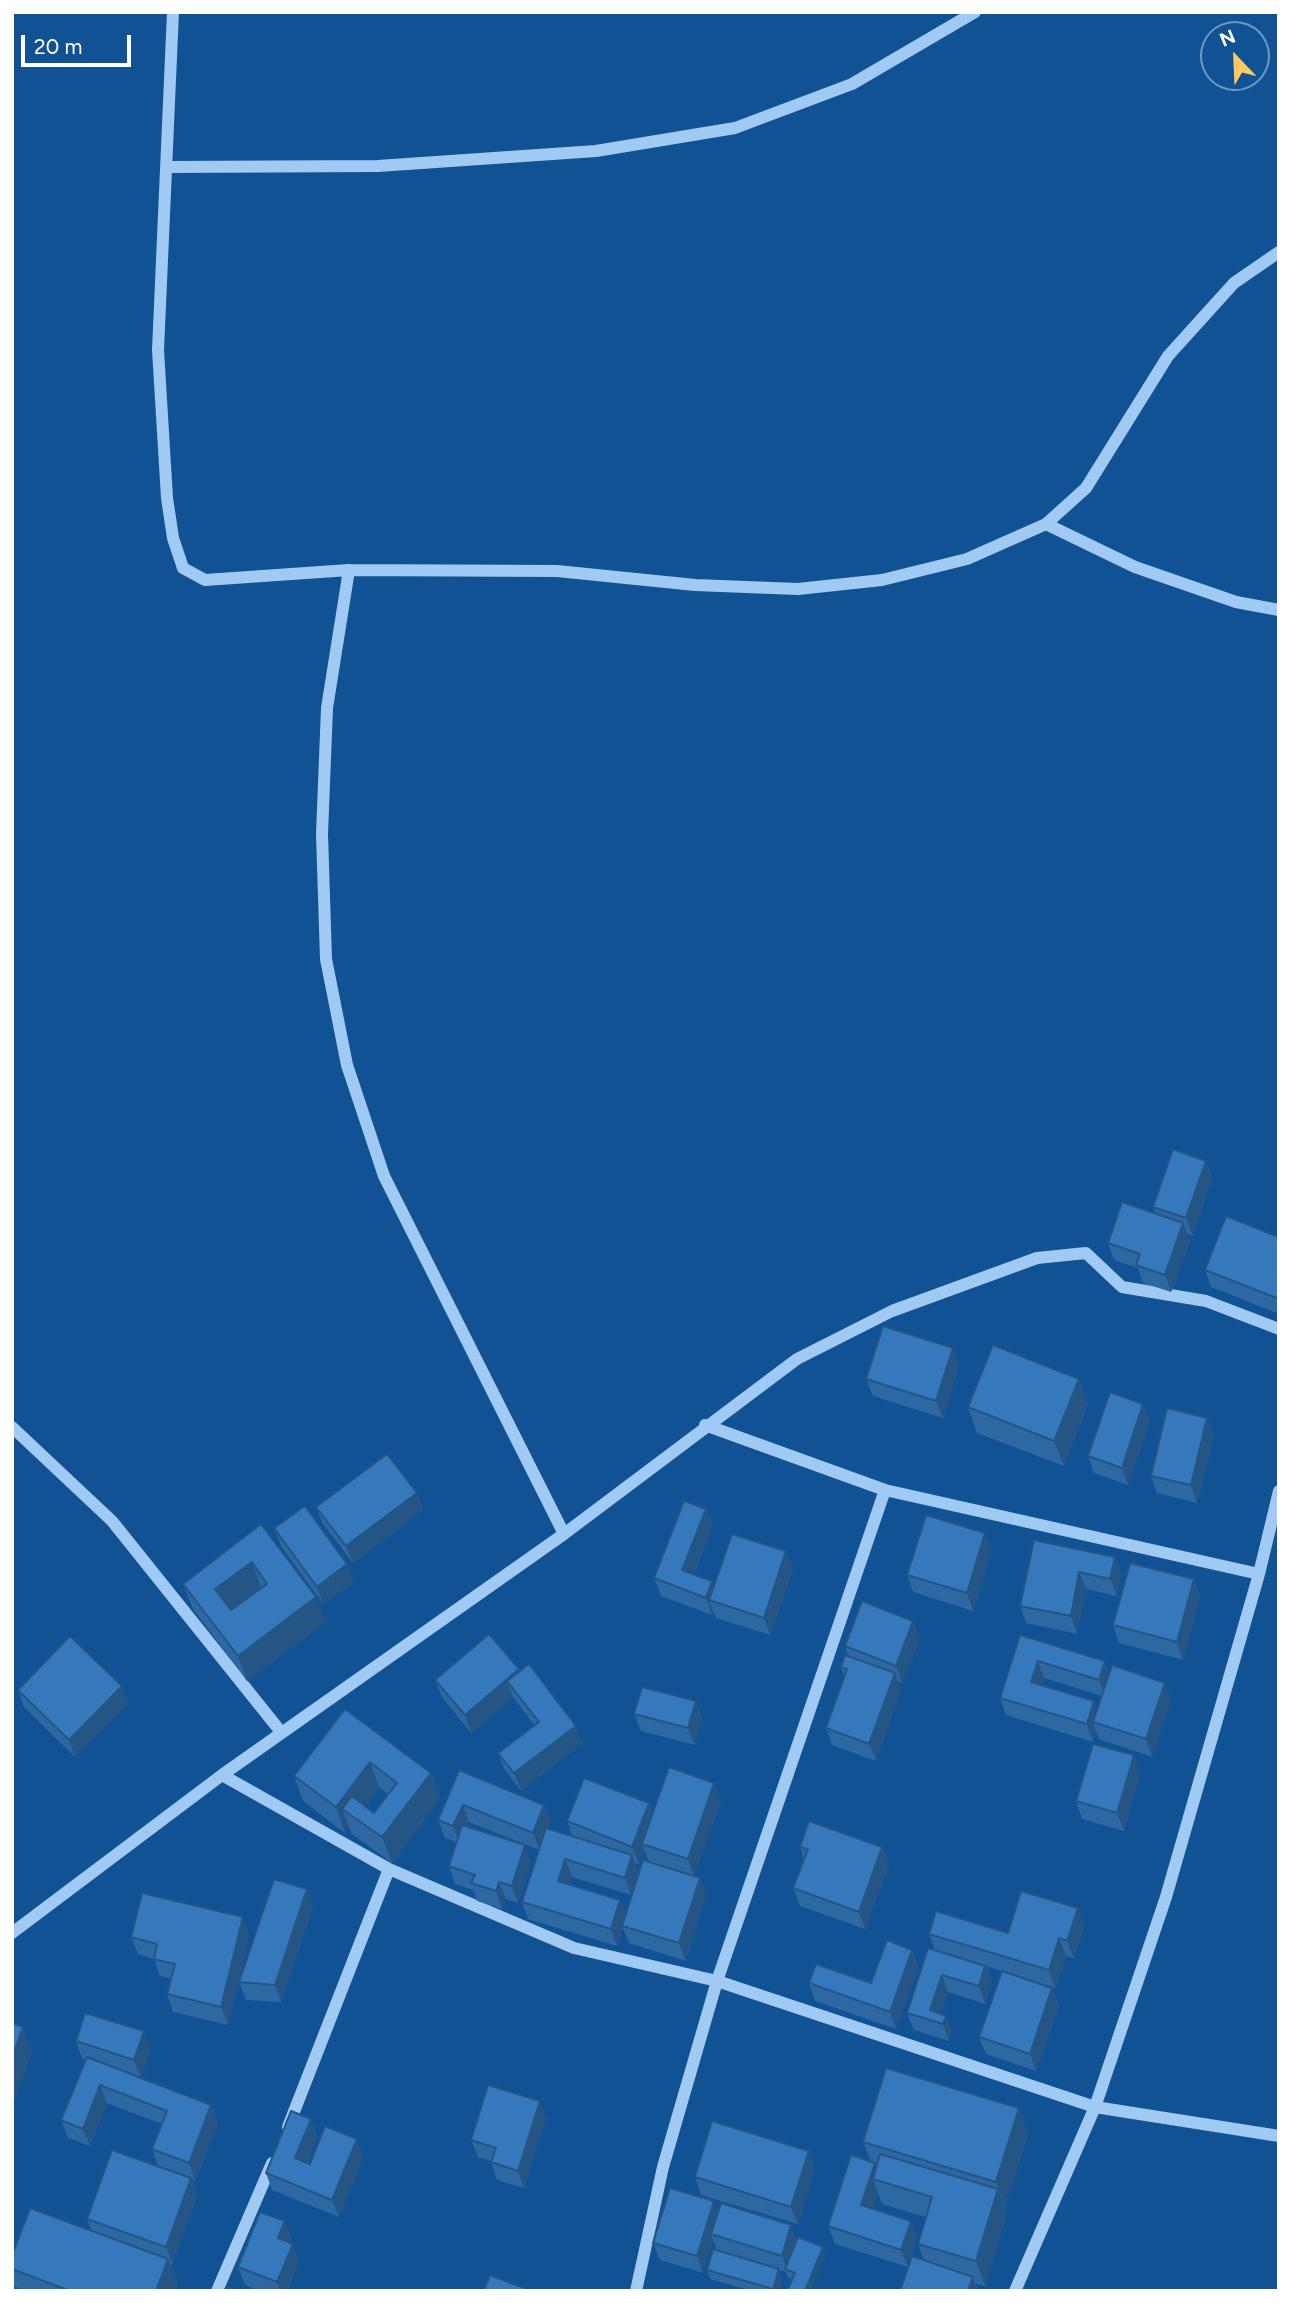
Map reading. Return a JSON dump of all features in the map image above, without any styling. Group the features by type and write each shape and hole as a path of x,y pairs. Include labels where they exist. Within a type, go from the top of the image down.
{"street":[{"path":"173,12 159,350 167,498 173,538 183,568 205,580 349,570 557,571 695,585 798,589 882,580 967,559 1046,524 1086,488 1168,356 1234,283 1279,252"},
{"path":"168,167 378,166 596,150 735,128 852,84 975,12"},
{"path":"1046,524 1135,567 1236,601 1279,610"},
{"path":"349,570 327,708 322,834 326,959 347,1065 384,1176 564,1534"},
{"path":"12,1933 281,1732 564,1534 705,1425 797,1359 880,1317 1037,1258 1086,1253 1122,1287 1206,1301 1279,1329"},
{"path":"705,1425 885,1490 1259,1574"},
{"path":"12,1427 112,1521 281,1732"},
{"path":"636,2291 663,2167 717,1980 885,1490"},
{"path":"1015,2291 1095,2107 1166,1897 1259,1574 1279,1491"},
{"path":"222,1775 389,1869 574,1948 717,1980 1095,2107 1279,2136"},
{"path":"285,2135 389,1869"},
{"path":"217,2291 279,2148"}],"building":[{"path":"1173,1149 1206,1161 1186,1218 1153,1207"},
{"path":"1122,1202 1183,1223 1165,1275 1136,1265 1140,1254 1108,1243"},
{"path":"1226,1216 1279,1237 1279,1299 1205,1270"},
{"path":"883,1326 953,1348 936,1401 866,1379"},
{"path":"993,1345 1079,1379 1054,1441 968,1407"},
{"path":"1110,1392 1143,1404 1122,1468 1088,1456"},
{"path":"1167,1408 1207,1418 1191,1485 1151,1476"},
{"path":"387,1454 417,1493 346,1546 316,1507"},
{"path":"684,1501 706,1509 682,1570 712,1581 706,1598 654,1578"},
{"path":"305,1506 347,1564 317,1587 274,1528"},
{"path":"926,1515 985,1533 967,1593 907,1575"},
{"path":"261,1524 316,1597 238,1656 183,1584","holes":["252,1562 267,1584 231,1610 215,1589"]},
{"path":"732,1534 786,1551 764,1618 709,1600"},
{"path":"1034,1540 1115,1557 1110,1579 1079,1572 1071,1616 1020,1606"},
{"path":"1130,1563 1194,1579 1177,1642 1113,1625"},
{"path":"862,1601 913,1621 896,1666 845,1646"},
{"path":"489,1634 519,1669 465,1715 435,1680"},
{"path":"1020,1635 1105,1661 1099,1680 1038,1661 1031,1682 1094,1701 1087,1724 1000,1698"},
{"path":"70,1636 122,1686 69,1740 18,1690"},
{"path":"845,1655 895,1673 869,1744 826,1728 847,1669 841,1667"},
{"path":"529,1664 576,1726 514,1773 498,1753 539,1722 507,1681"},
{"path":"1112,1665 1165,1683 1146,1739 1093,1722"},
{"path":"642,1687 696,1701 688,1728 634,1714"},
{"path":"345,1709 431,1773 382,1837 342,1809 352,1796 374,1813 397,1783 370,1762 336,1807 294,1776"},
{"path":"1093,1744 1134,1755 1117,1813 1076,1801"},
{"path":"669,1767 714,1783 688,1859 642,1844"},
{"path":"459,1770 544,1805 533,1833 463,1805 453,1826 438,1820"},
{"path":"584,1778 649,1803 632,1847 567,1821"},
{"path":"809,1821 882,1847 859,1912 793,1888 808,1849 800,1847"},
{"path":"462,1825 525,1845 512,1886 499,1882 496,1891 471,1883 475,1875 449,1866"},
{"path":"546,1828 632,1855 625,1878 565,1859 558,1881 620,1900 611,1929 522,1902"},
{"path":"643,1860 700,1878 679,1943 622,1926"},
{"path":"274,1879 307,1889 275,1985 239,1982"},
{"path":"1021,1891 1078,1908 1067,1941 1059,1938 1049,1970 929,1934 936,1911 1008,1933"},
{"path":"142,1893 243,1917 221,2007 167,1994 175,1964 154,1959 157,1944 131,1937"},
{"path":"887,1940 912,1950 890,2012 809,1983 816,1964 871,1983"},
{"path":"928,1948 985,1966 979,1986 942,1975 930,2010 946,2016 943,2024 907,2013"},
{"path":"1002,1971 1052,1988 1030,2054 979,2037"},
{"path":"85,2013 144,2031 134,2060 76,2041"},
{"path":"12,2023 23,2027 12,2057"},
{"path":"87,2057 211,2105 189,2163 152,2149 167,2111 100,2085 83,2129 61,2120"},
{"path":"886,2068 1019,2108 996,2182 863,2142"},
{"path":"488,2085 540,2101 518,2171 491,2162 496,2148 471,2140"},
{"path":"291,2111 311,2119 295,2158 310,2164 325,2126 357,2139 332,2200 266,2173"},
{"path":"712,2121 809,2151 791,2207 695,2177"},
{"path":"112,2150 191,2178 166,2247 87,2219"},
{"path":"880,2154 998,2189 976,2261 918,2244 932,2197 873,2179"},
{"path":"851,2155 875,2163 861,2205 911,2221 901,2250 828,2226"},
{"path":"670,2188 714,2201 697,2256 653,2243"},
{"path":"721,2203 791,2225 782,2256 711,2234"},
{"path":"30,2208 168,2259 156,2291 70,2291 12,2269 12,2256"},
{"path":"260,2212 285,2221 278,2238 293,2244 277,2282 238,2267"},
{"path":"798,2237 823,2247 805,2291 787,2291 795,2273 785,2269"},
{"path":"713,2249 779,2269 773,2289 707,2270"},
{"path":"912,2256 973,2277 968,2291 900,2291"},
{"path":"490,2275 532,2291 484,2291"},
{"path":"229,2287 244,2291 228,2291"}]}
